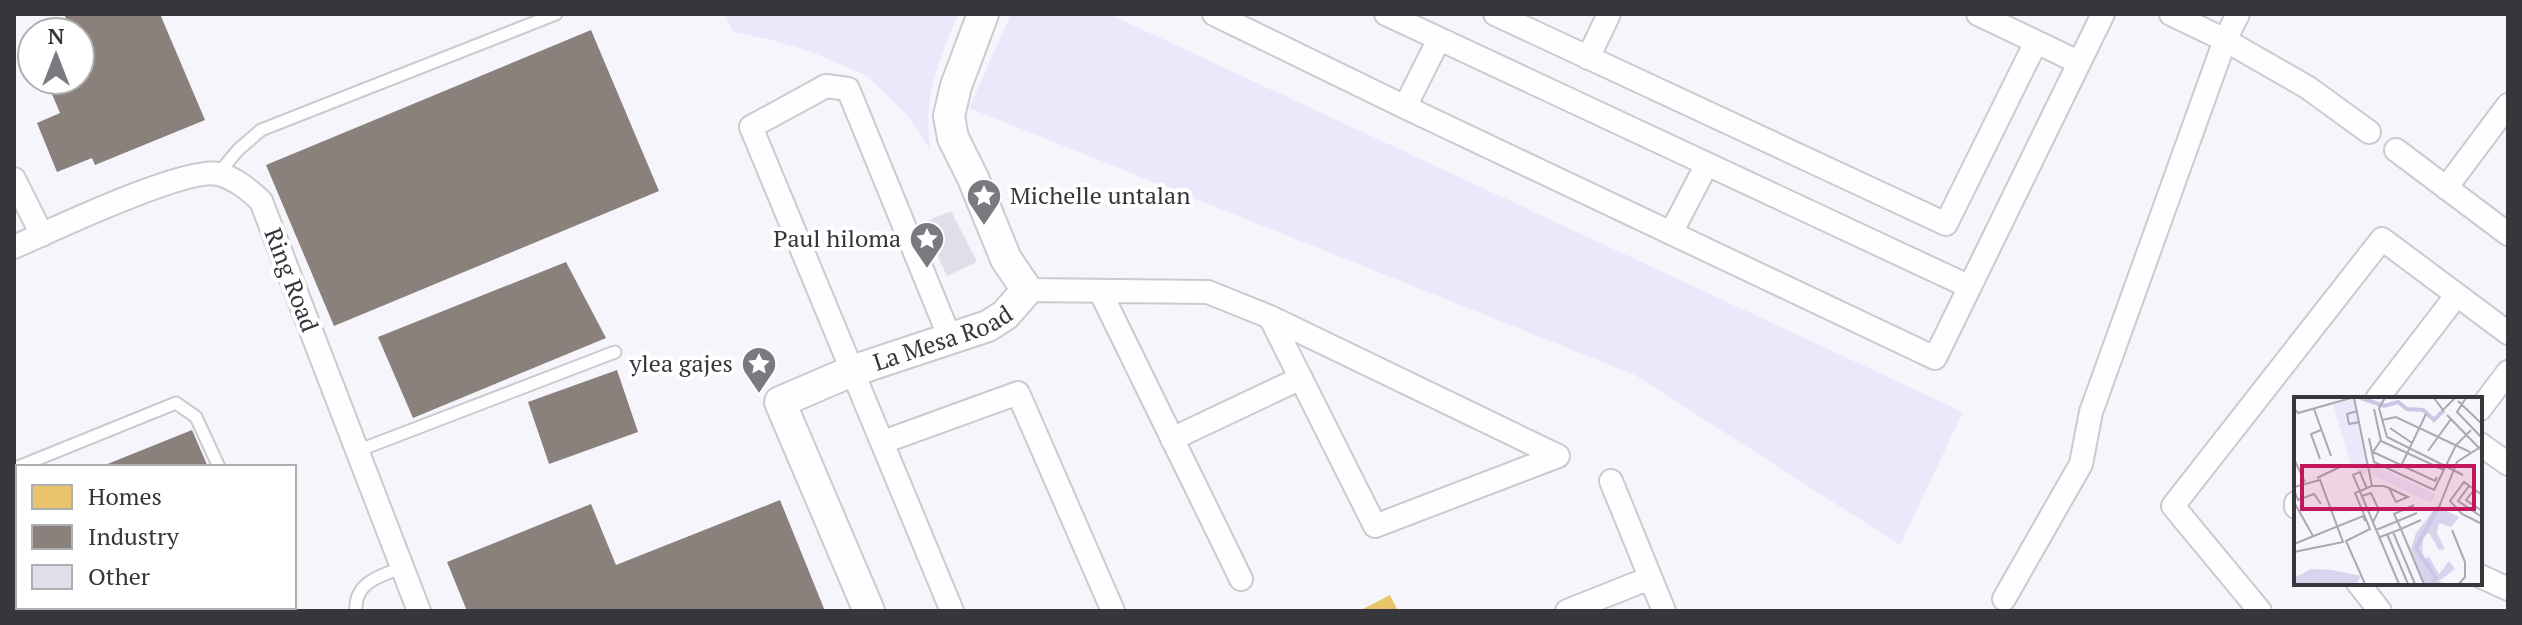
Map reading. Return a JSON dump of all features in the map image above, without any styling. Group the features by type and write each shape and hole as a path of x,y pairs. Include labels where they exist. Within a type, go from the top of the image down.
{"street":[{"name":"La Mesa Road","path":"869,611 780,402 852,371 988,326 1005,315 1027,290 1006,259 953,138 949,116 956,86 983,14"},
{"path":"1214,14 1935,358 2103,14"},
{"path":"1386,14 1970,287"},
{"path":"1495,14 1946,224 2036,42"},
{"path":"1588,58 1609,14"},
{"path":"1978,14 2078,62"},
{"path":"2171,14 2225,40 2307,87 2369,132"},
{"path":"2004,599 2081,464 2091,412 2225,40 2238,14"},
{"path":"1405,107 1439,39"},
{"path":"950,338 848,89 826,86 751,127 952,611"},
{"path":"2446,188 2508,105"},
{"path":"2396,150 2508,234"},
{"path":"1671,233 1707,164"},
{"path":"14,247 184,176 218,174"},
{"name":"Ring Road","path":"218,174 243,184 261,201 419,611"},
{"path":"14,179 42,235"},
{"path":"2260,611 2173,506 2382,239 2508,333"},
{"path":"1027,290 1208,292 1270,317 1558,456 1375,526 1270,317"},
{"path":"1100,291 1241,579"},
{"path":"2379,397 2456,296"},
{"path":"2482,406 2508,372"},
{"path":"1172,439 1301,378"},
{"path":"883,442 1018,393 1113,611"},
{"path":"2482,445 2508,464"},
{"path":"1611,481 1664,611"},
{"path":"2482,577 2508,589"},
{"path":"1567,611 1650,578"},
{"path":"2360,585 2380,611"}],"lane":[{"path":"218,174 238,150 261,130 556,14"},
{"path":"357,451 615,352"},
{"path":"24,465 176,403 196,417 218,465"},
{"path":"356,611 357,596 364,586 376,577 401,568"}],"shaded area":[{"path":"725,14 958,14 934,79 929,112 930,149 908,116 867,76 812,52 733,32"},
{"path":"1011,14 1109,14 1963,412 1900,545 1635,375 969,108"}],"building: Homes":[{"path":"1390,595 1398,611 1359,611"}],"building: Industry":[{"path":"160,14 205,120 95,165 92,158 57,172 37,123 60,113 53,96 96,96 96,16 65,16"},
{"path":"591,30 659,191 334,326 266,165"},
{"path":"566,262 606,338 413,418 378,337"},
{"path":"617,370 638,432 549,464 528,402"},
{"path":"192,430 207,465 105,465"},
{"path":"16,500 14,593 14,501"},
{"path":"780,500 825,611 467,611 447,562 591,504 616,565"},
{"path":"42,609 272,609 267,611"}],"building: Other":[{"path":"951,211 977,262 947,276 922,223"}],"place":[{"name":"Michelle untalan","path":"984,227"},
{"name":"Paul hiloma","path":"927,270"},
{"name":"ylea gajes","path":"759,395"}]}
